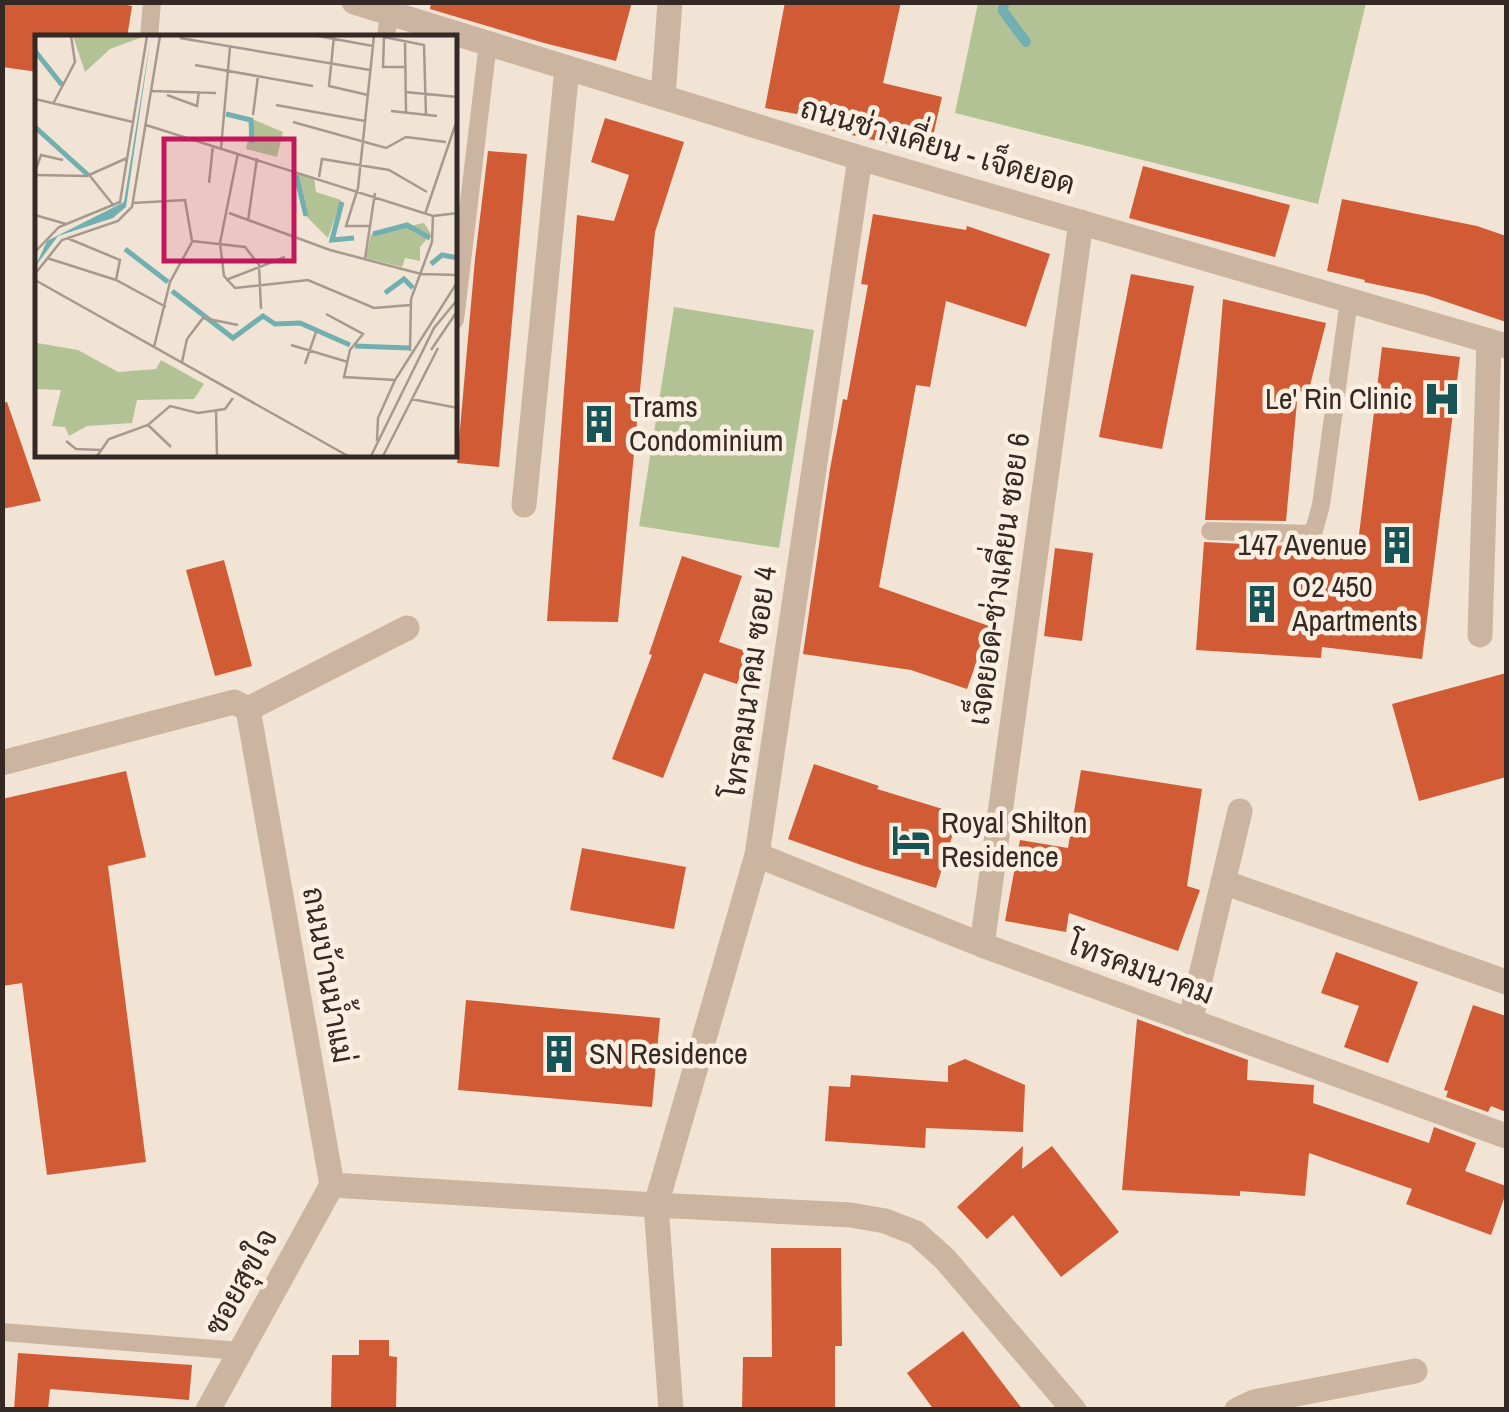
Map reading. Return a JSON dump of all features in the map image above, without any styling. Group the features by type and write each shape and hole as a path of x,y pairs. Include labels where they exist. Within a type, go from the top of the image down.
{"street":[{"name":"ถนนช่างเคี่ยน - เจ็ดยอด","path":"354,2 387,25 443,35"},
{"path":"662,97 670,2"},
{"name":"ถนนช่างเคี่ยน - เจ็ดยอด","path":"458,38 488,43 860,158 1498,343"},
{"path":"524,506 567,68"},
{"name":"โทรคมนาคม ซอย 4","path":"656,1206 757,854 860,158"},
{"name":"เจ็ดยอด-ช่างเคี่ยน ซอย 6","path":"982,946 1081,222"},
{"path":"1480,635 1498,343"},
{"path":"2,763 234,702 248,709 407,628"},
{"name":"ถนนบ้านน้ำแม่","path":"248,709 332,1185"},
{"path":"1190,1022 1240,811"},
{"name":"โทรคมนาคม","path":"757,854 982,946 1506,1136"},
{"path":"1224,882 1506,982"},
{"path":"332,1185 851,1215 885,1221 916,1233 945,1259 1074,1410"},
{"name":"ซอยสุขใจ","path":"208,1410 332,1185"},
{"path":"656,1206 671,1410"},
{"path":"1237,1410 1254,1402 1415,1371"}],"lane":[{"path":"149,35 152,2"},
{"path":"458,294 488,43"},
{"path":"458,137 476,140"},
{"path":"1210,531 1312,534 1321,506 1349,300"},
{"path":"2,1332 240,1351"}],"green space":[{"path":"978,3 1366,3 1318,204 955,113"},
{"path":"674,307 814,330 779,548 639,526"}],"building":[{"path":"2,2 110,2 132,6 127,35 35,35 35,72 2,67"},
{"path":"431,2 632,2 616,61 430,9"},
{"path":"785,2 901,2 883,83 942,97 929,153 826,129 828,120 765,108"},
{"name":"Trams Condominium","path":"605,118 684,142 655,232 618,622 547,621 577,215 614,221 629,175 591,162"},
{"path":"488,151 527,154 499,467 457,463"},
{"path":"1143,166 1290,205 1275,257 1129,218"},
{"path":"1342,199 1477,226 1506,236 1506,322 1426,295 1327,271"},
{"path":"873,214 966,230 967,226 1050,254 1026,327 946,301 930,387 916,385 879,587 989,626 967,689 911,670 803,654 830,469 868,285 861,284"},
{"path":"1131,274 1194,286 1162,449 1099,437"},
{"path":"1223,299 1326,323 1308,393 1298,391 1286,521 1205,520"},
{"name":"147 Avenue","path":"1382,347 1460,357 1422,659 1322,647 1321,658 1196,650 1204,542 1284,546 1283,555 1356,559"},
{"path":"7,402 41,501 2,509 2,403"},
{"path":"1055,548 1093,553 1082,641 1044,636"},
{"path":"682,556 742,576 719,642 748,652 737,684 704,673 663,778 612,759 652,655 649,654"},
{"path":"224,560 252,666 215,676 186,570"},
{"path":"1506,673 1506,777 1419,801 1392,704"},
{"path":"814,764 879,786 877,789 959,814 936,888 788,839"},
{"path":"1081,770 1202,789 1187,886 1200,890 1178,951 1069,913 1066,932 1005,921 1020,840 1068,848"},
{"path":"126,771 146,857 108,866 146,1162 47,1175 22,983 2,986 2,799"},
{"path":"582,848 686,867 674,929 570,910"},
{"path":"1336,952 1418,982 1388,1063 1344,1047 1359,1006 1321,993"},
{"name":"SN Residence","path":"466,1000 660,1018 652,1107 458,1090"},
{"path":"1473,1005 1506,1016 1506,1112 1491,1106 1488,1112 1446,1097 1448,1091 1444,1090"},
{"path":"1137,1019 1248,1060 1247,1080 1314,1085 1313,1103 1429,1143 1434,1127 1476,1143 1465,1171 1506,1186 1491,1235 1406,1204 1412,1189 1309,1153 1305,1196 1122,1190"},
{"path":"965,1059 1025,1085 1023,1132 926,1128 925,1148 825,1141 829,1086 850,1087 851,1075 948,1082 948,1066"},
{"path":"1023,1146 1022,1169 1052,1146 1119,1232 1061,1277 1013,1215 987,1239 957,1207"},
{"path":"771,1248 841,1248 842,1346 835,1346 835,1410 742,1410 743,1357 772,1357"},
{"path":"963,1331 1023,1410 934,1410 907,1373"},
{"path":"359,1340 389,1340 389,1356 397,1357 396,1410 331,1410 332,1355 359,1355"},
{"path":"18,1353 192,1365 189,1400 50,1389 48,1410 14,1410"}],"waterway":[{"path":"1004,2 1003,11 1026,42"}],"place":[{"name":"Le' Rin Clinic","path":"1442,399"},
{"name":"Trams Condominium","path":"599,424"},
{"name":"147 Avenue","path":"1397,545"},
{"name":"O2 450 Apartments","path":"1262,604"},
{"name":"Royal Shilton Residence","path":"911,840"},
{"name":"SN Residence","path":"559,1054"}]}
